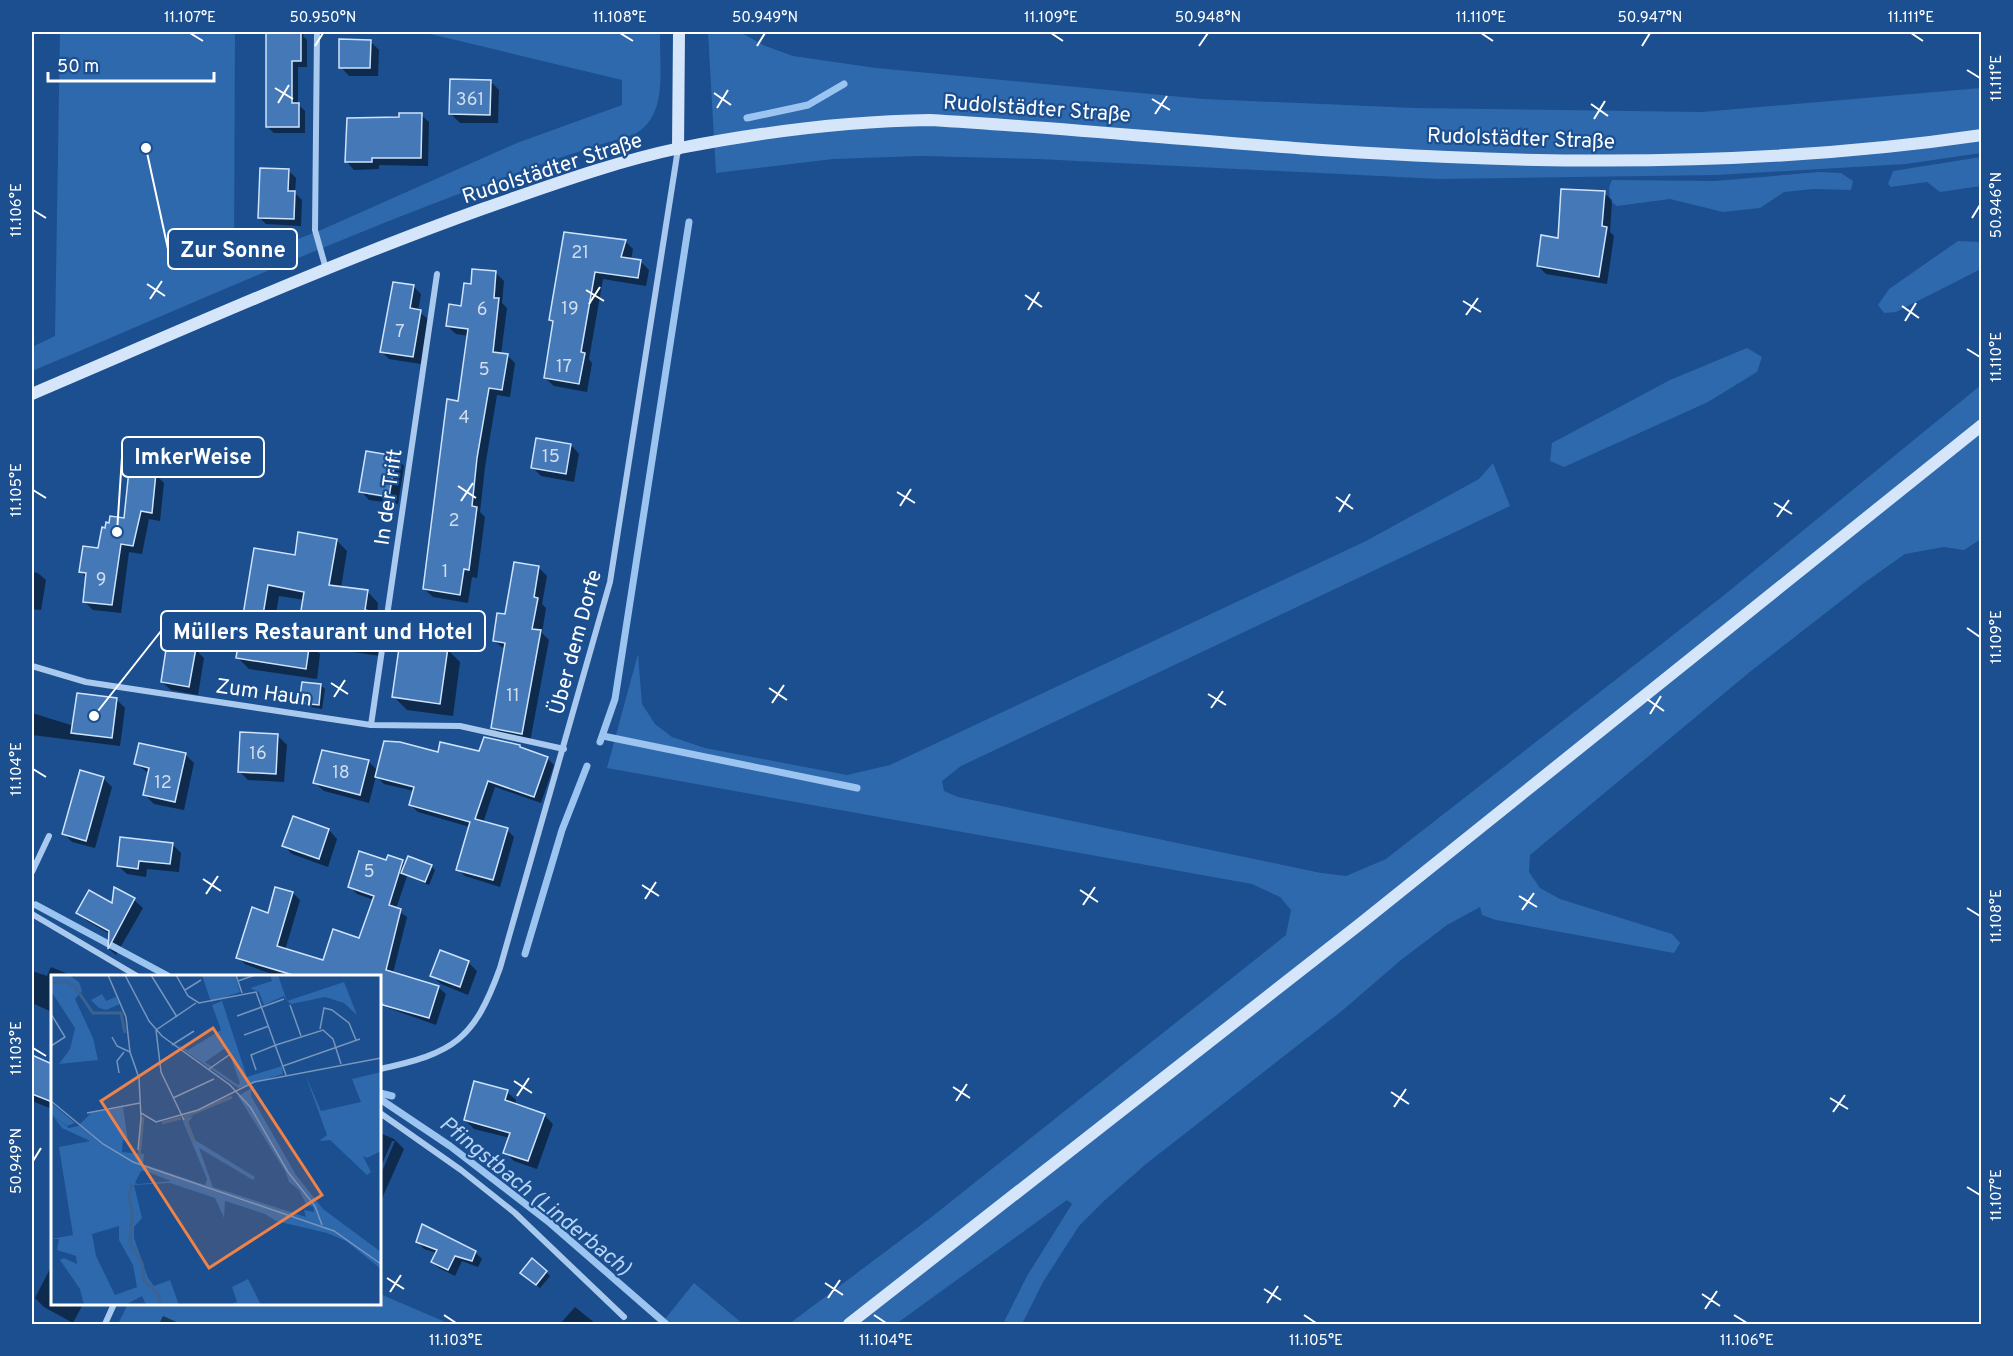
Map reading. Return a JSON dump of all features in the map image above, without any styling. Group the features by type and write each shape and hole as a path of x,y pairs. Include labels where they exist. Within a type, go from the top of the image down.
{"street":[{"path":"317,32 315,230 326,269"},
{"path":"678,149 679,32"},
{"name":"Rudolstädter Straße","path":"32,393 326,269 430,228 579,175 678,149 804,128 884,121 930,120 1447,157 1636,161 1798,156 1909,146 1982,135"},
{"name":"Über dem Dorfe","path":"381,1069 434,1054 455,1044 475,1025 488,1002 500,968 610,582 678,149"},
{"name":"In der Trift","path":"371,725 437,274"},
{"path":"849,1324 1378,909 1982,425"},
{"name":"Zum Haun","path":"32,666 86,682 371,725 460,726 564,749"},
{"path":"32,872 50,837"},
{"path":"32,914 135,975"},
{"path":"381,1114 461,1170 515,1213 624,1317"},
{"path":"105,1324 114,1305"}],"shaded area":[{"path":"60,32 235,32 234,264 321,230 517,143 622,105 622,80 422,32 660,32 660,89 653,115 646,126 635,134 406,214 32,371 32,347 55,336"},
{"path":"708,32 740,32 763,45 793,56 876,68 1203,99 1415,108 1702,112 1981,88 1981,153 1906,164 1716,175 1439,179 1038,159 921,156 833,159 716,173"},
{"path":"1981,157 1981,186 1940,192 1927,182 1891,187 1888,184 1893,171"},
{"path":"1819,172 1841,173 1853,181 1851,190 1813,189 1784,192 1760,208 1723,212 1670,199 1617,206 1610,201 1609,187 1612,180 1715,181"},
{"path":"1958,241 1981,242 1981,269 1896,312 1884,313 1878,305 1889,289"},
{"path":"1747,348 1762,357 1757,372 1708,402 1564,467 1550,461 1552,443 1670,380"},
{"path":"1981,385 1981,539 1964,550 1944,547 1905,554 1751,671 1530,855 1529,872 1540,888 1560,899 1672,934 1680,943 1674,953 1496,920 1482,915 1480,907 1447,925 1401,960 1343,1010 1146,1164 1104,1201 1079,1226 1043,1282 1022,1324 1003,1324 1027,1276 1072,1204 1067,1200 896,1324 789,1324 929,1219 1286,935 1291,910 1280,897 1252,884 607,768 638,654 642,704 655,724 672,737 705,748 847,775 890,765 1366,541 1479,479 1493,463 1510,506 961,766 942,781 944,791 958,797 1321,873 1346,876 1386,859 1723,596"},
{"path":"694,1283 743,1324 661,1324"},
{"path":"381,1294 450,1324 118,1324 128,1305 381,1305"}],"building":[{"path":"266,32 301,32 301,61 292,61 292,103 299,103 299,127 266,127"},
{"path":"339,39 371,40 370,68 339,68"},
{"path":"450,79 491,80 490,115 449,114"},
{"path":"399,113 422,113 421,158 372,158 372,162 345,162 347,118 399,117"},
{"path":"260,168 289,169 288,191 295,191 294,219 258,218"},
{"path":"1561,189 1605,191 1602,226 1607,227 1599,277 1537,266 1541,235 1558,238"},
{"path":"564,232 626,240 621,257 641,260 638,278 595,272 581,352 585,353 579,384 544,378 553,321 549,320"},
{"path":"472,269 496,271 494,298 499,298 493,352 508,354 502,390 489,388 477,458 472,506 477,507 469,570 464,569 460,595 423,589 447,399 458,401 468,329 446,326 449,304 461,306 464,283 471,284"},
{"path":"393,282 414,285 410,308 421,310 413,357 380,352"},
{"path":"536,438 571,444 566,474 531,468"},
{"path":"366,451 396,456 389,497 359,492"},
{"path":"129,470 156,473 152,513 141,511 133,546 121,544 112,605 83,602 86,573 79,572 83,546 98,548 102,527 105,528 106,522 109,523 110,516 124,518"},
{"path":"298,532 337,539 329,585 368,590 365,610 374,612 370,645 297,635 304,592 268,585 260,633 310,641 306,669 236,658 254,548 295,555"},
{"path":"514,562 539,566 534,597 538,598 532,629 541,630 522,734 491,728 505,643 493,641 497,613 505,614"},
{"path":"409,633 438,637 437,645 448,647 440,704 392,697 400,641 407,642"},
{"path":"167,643 196,648 189,687 161,682"},
{"path":"302,682 321,684 319,705 299,703"},
{"path":"77,693 117,698 112,738 71,733"},
{"path":"240,732 278,734 276,774 238,772"},
{"path":"484,737 520,745 520,747 548,757 534,797 488,781 475,819 508,828 493,880 456,870 470,822 409,805 414,787 375,777 384,741 400,742 438,752 440,742 479,751"},
{"path":"139,743 186,753 175,802 143,795 149,768 134,764"},
{"path":"322,750 369,760 360,795 313,783"},
{"path":"80,770 104,777 86,841 62,834"},
{"path":"293,816 329,829 319,859 282,846"},
{"path":"120,837 173,843 170,864 139,861 138,869 117,866"},
{"path":"359,851 386,860 388,855 403,860 389,905 401,909 386,970 439,986 429,1018 383,1005 381,1002 381,975 293,975 236,958 252,907 268,913 275,887 293,892 277,946 323,960 333,929 359,938 374,896 348,887"},
{"path":"408,856 432,865 425,882 401,873"},
{"path":"114,887 135,898 108,949 109,931 76,913 89,890 112,903"},
{"path":"440,950 469,961 460,987 430,976"},
{"path":"32,1055 51,1064 51,1102 32,1094"},
{"path":"474,1081 508,1090 505,1100 545,1114 528,1161 503,1153 510,1133 464,1120"},
{"path":"422,1224 476,1251 472,1261 455,1256 448,1270 431,1262 437,1250 416,1242"},
{"path":"532,1258 547,1271 536,1285 520,1273"}],"waterway":[{"path":"747,118 808,105 844,84"},
{"path":"600,742 615,699 689,222"},
{"path":"603,736 857,788"},
{"path":"525,954 562,830 587,766"},
{"name":"Pfingstbach (Linderbach)","path":"36,905 166,975"},
{"path":"381,1093 392,1096"},
{"name":"Pfingstbach (Linderbach)","path":"381,1100 450,1146 550,1223 666,1324"}],"place":[{"name":"Zur Sonne","path":"146,148"},
{"name":"ImkerWeise","path":"117,532"},
{"name":"Müllers Restaurant und Hotel","path":"94,716"}]}
